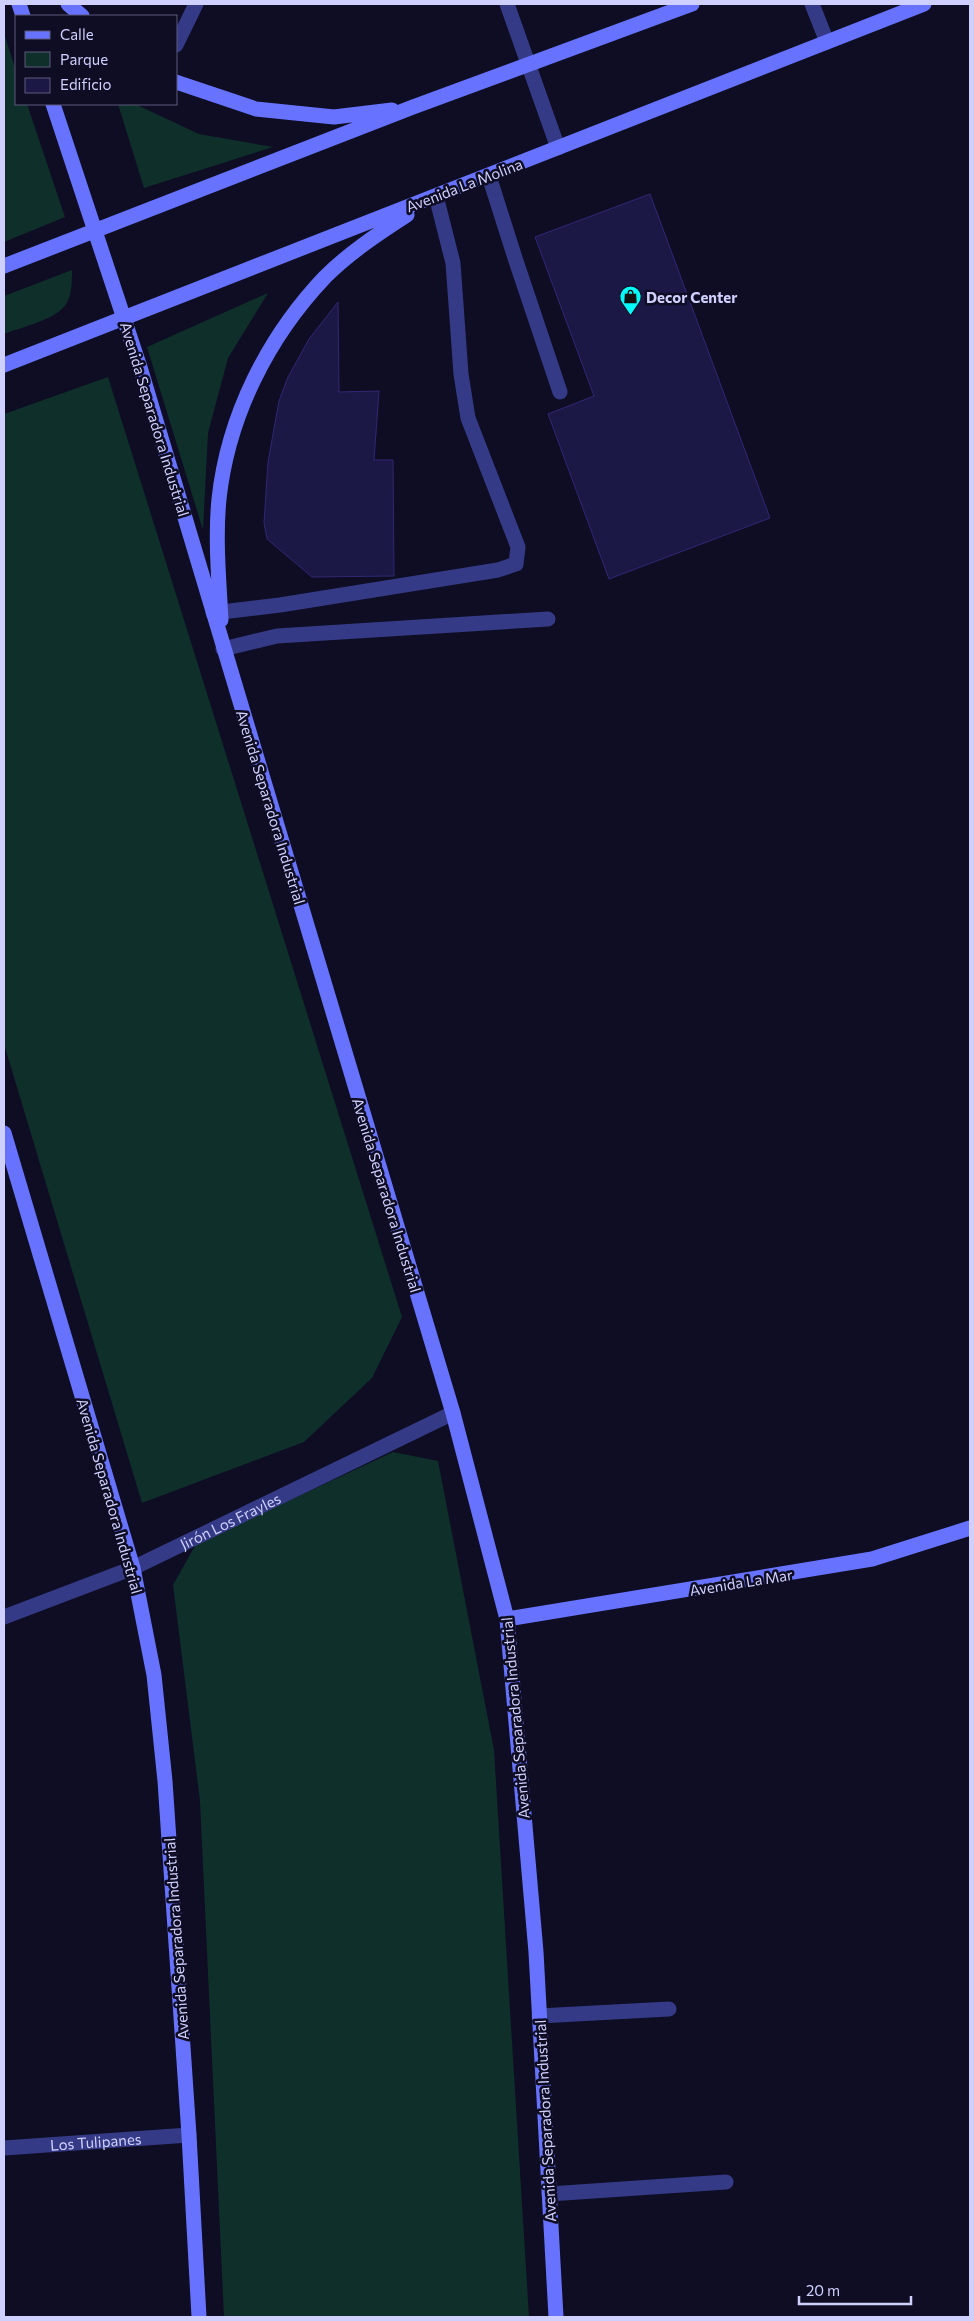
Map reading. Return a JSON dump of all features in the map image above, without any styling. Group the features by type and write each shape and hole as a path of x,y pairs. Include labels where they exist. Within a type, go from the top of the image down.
{"main road":[{"path":"68,4 81,15"},
{"path":"4,266 413,108 692,4"},
{"name":"Avenida La Molina","path":"4,365 924,4"},
{"path":"178,83 256,110 334,117 413,108"},
{"name":"Avenida Separadora Industrial","path":"53,105 125,319 217,612 223,649 453,1414 507,1619 536,1952 556,2317"},
{"path":"217,612 219,499 230,437 253,378 286,324 326,277 374,236 436,196"},
{"name":"Avenida Separadora Industrial","path":"4,1133 133,1568 154,1675 165,1782 189,2135 199,2317"},
{"name":"Avenida La Mar","path":"507,1619 872,1559 970,1528"}],"street":[{"path":"178,41 196,4"},
{"path":"508,4 558,148"},
{"path":"812,4 827,42"},
{"path":"489,176 514,258 560,392"},
{"path":"217,612 280,605 498,570 516,564 518,547 468,418 461,374 453,263 436,196"},
{"path":"223,649 278,636 548,619"},
{"name":"Jirón Los Frayles","path":"4,1617 133,1568 453,1414"},
{"path":"539,2016 669,2009"},
{"name":"Los Tulipanes","path":"4,2148 189,2135"},
{"path":"549,2194 726,2182"}],"green space":[{"path":"4,33 15,68 15,105 27,105 65,217 4,242"},
{"path":"118,105 137,105 199,134 273,147 144,188"},
{"path":"72,270 69,296 62,309 47,319 4,334 4,296"},
{"path":"268,293 228,358 208,433 203,530 147,347"},
{"path":"108,377 402,1317 372,1378 304,1442 142,1503 4,1044 4,414"},
{"path":"393,1452 438,1461 494,1750 529,2317 224,2317 200,1801 173,1585 196,1544"}],"building":[{"name":"Decor Center","path":"650,194 770,518 609,579 548,414 594,396 535,237"},
{"path":"338,302 339,392 379,391 374,460 393,460 394,576 312,577 267,539 264,523 268,462 279,401 288,377 309,339"}],"place":[{"name":"Decor Center","path":"630,316"}]}
